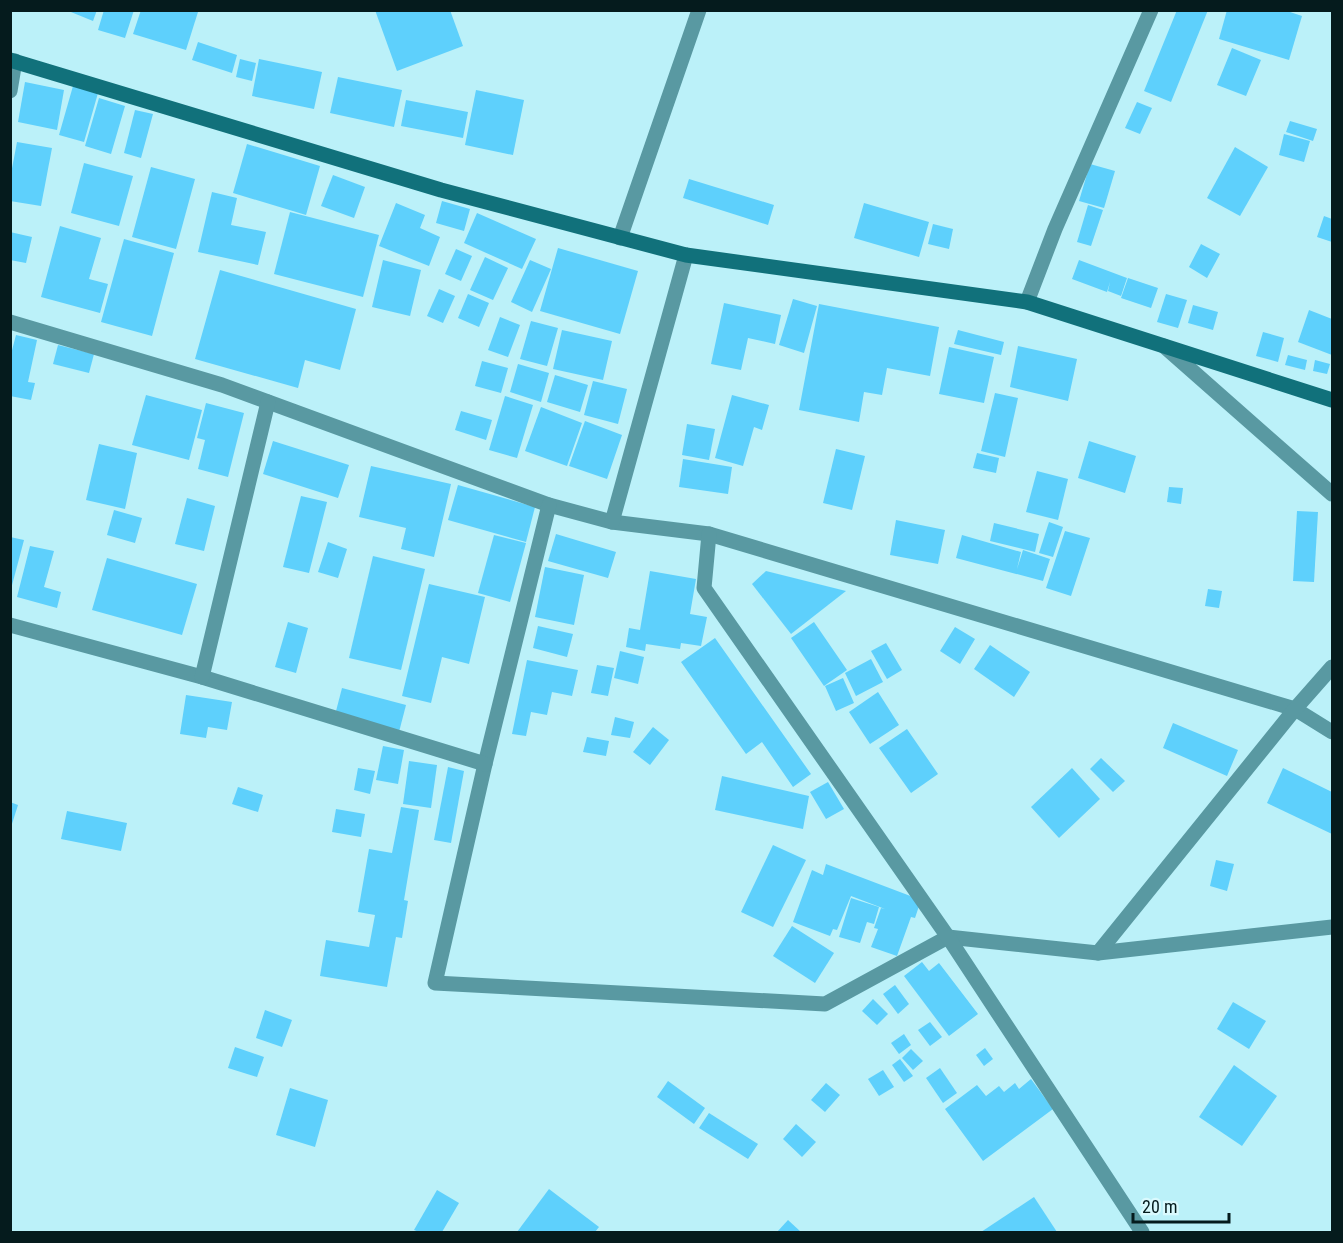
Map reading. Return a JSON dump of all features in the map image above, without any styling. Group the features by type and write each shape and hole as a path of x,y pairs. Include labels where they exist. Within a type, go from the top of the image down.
{"main road":[{"path":"13,60 441,190 620,238 686,255 1027,302 1332,400"}],"street":[{"path":"620,238 699,10"},
{"path":"1027,302 1055,229 1151,10"},
{"path":"10,91 13,60"},
{"path":"612,522 686,255"},
{"path":"10,322 222,385 549,505 612,522 709,534 1295,709 1332,732"},
{"path":"1164,346 1332,494"},
{"path":"202,677 268,402"},
{"path":"549,505 485,764 435,983 825,1004 948,937 1098,953 1332,927"},
{"path":"709,534 704,588 948,937 1142,1233"},
{"path":"10,625 202,677 485,764"},
{"path":"1098,953 1295,709 1332,667"}],"building":[{"path":"66,10 97,10 93,21"},
{"path":"104,10 134,10 125,38 98,30"},
{"path":"141,10 198,12 186,50 133,34"},
{"path":"375,10 450,10 463,46 397,71"},
{"path":"1177,10 1208,10 1171,102 1144,91"},
{"path":"1227,10 1284,10 1302,16 1289,60 1219,39"},
{"path":"198,42 237,55 232,73 192,60"},
{"path":"1232,48 1261,60 1246,96 1217,85"},
{"path":"240,59 256,63 252,81 236,77"},
{"path":"259,59 322,72 314,109 252,96"},
{"path":"338,77 402,90 394,127 330,113"},
{"path":"25,82 64,90 57,130 18,122"},
{"path":"73,86 98,93 84,142 59,135"},
{"path":"476,90 524,100 513,155 465,145"},
{"path":"99,98 125,106 111,154 85,146"},
{"path":"406,100 468,112 463,138 401,126"},
{"path":"1137,102 1152,108 1140,134 1125,128"},
{"path":"135,110 153,114 141,158 124,153"},
{"path":"1290,121 1317,129 1313,141 1286,132"},
{"path":"1284,134 1310,141 1304,162 1279,155"},
{"path":"17,142 52,148 41,206 10,201 10,179"},
{"path":"247,144 320,166 306,215 233,193"},
{"path":"1235,147 1268,167 1240,216 1207,198"},
{"path":"84,163 133,176 119,226 71,213"},
{"path":"1090,164 1115,171 1104,208 1079,201"},
{"path":"151,167 195,179 176,249 132,237"},
{"path":"333,175 365,187 354,218 321,206"},
{"path":"689,179 774,205 768,225 683,198"},
{"path":"212,192 237,198 231,225 266,232 258,265 198,252"},
{"path":"442,201 470,209 464,231 436,223"},
{"path":"396,203 425,215 420,228 440,237 429,266 379,246"},
{"path":"864,203 929,222 919,257 854,238"},
{"path":"1088,205 1103,210 1091,246 1077,242"},
{"path":"290,212 379,235 363,297 274,274"},
{"path":"477,213 536,239 522,269 464,243"},
{"path":"1324,216 1332,219 1332,242 1317,237"},
{"path":"933,224 953,229 949,249 928,244"},
{"path":"60,226 101,238 89,279 108,284 100,313 41,297"},
{"path":"10,232 32,237 26,263 10,260"},
{"path":"124,239 174,253 152,336 101,322"},
{"path":"1201,244 1220,254 1207,278 1189,267"},
{"path":"558,248 638,271 620,334 540,311"},
{"path":"456,249 472,256 461,281 445,274"},
{"path":"485,257 508,268 493,300 470,290"},
{"path":"383,260 421,270 410,316 372,307"},
{"path":"530,260 551,269 532,312 511,302"},
{"path":"1079,260 1127,278 1121,296 1108,291 1110,282 1107,292 1072,279"},
{"path":"220,270 356,309 340,370 305,360 298,388 195,359"},
{"path":"1128,278 1158,288 1151,308 1121,298"},
{"path":"439,289 455,296 443,323 427,316"},
{"path":"468,294 489,303 479,327 458,318"},
{"path":"1166,294 1187,300 1178,328 1157,322"},
{"path":"793,299 817,306 804,353 779,345"},
{"path":"724,303 781,315 775,344 748,338 741,370 711,364"},
{"path":"819,304 939,327 930,376 887,368 882,395 864,392 859,422 799,410"},
{"path":"1193,305 1218,312 1213,330 1188,323"},
{"path":"1309,310 1332,319 1332,355 1298,342"},
{"path":"500,317 520,325 508,357 488,350"},
{"path":"531,321 558,328 547,366 520,359"},
{"path":"562,330 612,341 603,380 553,369"},
{"path":"958,330 1004,342 1001,355 954,344"},
{"path":"1263,332 1284,338 1278,362 1256,356"},
{"path":"16,335 37,340 28,382 35,383 31,400 10,396 10,358"},
{"path":"58,345 94,354 89,373 53,364"},
{"path":"1018,346 1077,359 1068,401 1010,387"},
{"path":"949,347 994,357 984,403 939,394"},
{"path":"1288,355 1307,360 1305,370 1285,365"},
{"path":"1315,360 1330,364 1327,374 1313,371"},
{"path":"482,361 508,368 501,393 475,386"},
{"path":"518,364 549,373 541,402 510,392"},
{"path":"555,375 588,385 580,412 547,402"},
{"path":"593,381 627,389 618,424 584,415"},
{"path":"995,393 1018,398 1005,457 981,451"},
{"path":"146,395 202,410 189,460 132,445"},
{"path":"732,395 769,405 762,430 754,427 743,466 715,458"},
{"path":"505,396 533,405 517,458 489,450"},
{"path":"206,403 244,413 228,477 198,469 205,440 197,438"},
{"path":"541,407 582,423 567,466 525,451"},
{"path":"461,411 492,420 486,440 455,430"},
{"path":"585,421 622,435 607,479 569,466"},
{"path":"687,424 715,429 709,460 682,455"},
{"path":"273,441 349,465 338,498 263,474"},
{"path":"1089,441 1136,456 1125,493 1078,478"},
{"path":"99,444 137,453 125,509 86,500"},
{"path":"836,449 865,456 852,510 823,503"},
{"path":"977,453 999,458 996,473 973,468"},
{"path":"683,459 732,467 728,494 679,487"},
{"path":"371,466 451,484 434,557 401,549 406,528 359,517"},
{"path":"1037,471 1068,479 1058,520 1026,512"},
{"path":"458,485 535,507 526,542 448,520"},
{"path":"1169,487 1183,488 1181,504 1167,502"},
{"path":"301,496 327,502 309,573 283,567"},
{"path":"187,498 215,506 204,551 175,544"},
{"path":"114,510 142,518 135,543 107,535"},
{"path":"1297,511 1318,512 1314,582 1293,581"},
{"path":"896,520 945,530 938,564 890,555"},
{"path":"1049,522 1063,527 1053,557 1039,553"},
{"path":"994,523 1039,534 1035,552 990,541"},
{"path":"1065,531 1090,538 1071,596 1046,588"},
{"path":"556,534 616,552 608,578 548,561"},
{"path":"494,535 526,543 510,602 478,593"},
{"path":"962,535 1021,552 1017,569 1023,550 1050,559 1043,581 956,558"},
{"path":"10,537 24,540 11,589 10,589"},
{"path":"328,542 347,549 338,578 318,572"},
{"path":"30,546 54,551 44,587 61,592 57,608 17,597"},
{"path":"373,556 425,569 401,670 349,658"},
{"path":"107,558 197,584 182,635 92,610"},
{"path":"545,567 584,575 574,625 535,617"},
{"path":"650,571 696,579 690,614 707,617 701,646 681,643 680,649 646,644 645,651 626,647 629,628 640,630"},
{"path":"766,571 846,591 791,634 752,584"},
{"path":"429,584 485,597 469,664 442,657 431,703 402,696"},
{"path":"1208,589 1222,591 1219,608 1205,606"},
{"path":"288,622 308,628 296,673 275,667"},
{"path":"814,622 847,670 824,686 791,638"},
{"path":"538,626 573,634 567,657 533,648"},
{"path":"955,627 975,639 960,664 940,651"},
{"path":"715,638 811,774 793,787 762,742 746,754 681,662"},
{"path":"886,643 902,670 887,679 871,651"},
{"path":"990,645 1030,672 1014,697 974,669"},
{"path":"620,651 644,657 638,684 614,678"},
{"path":"871,659 883,682 856,696 845,673"},
{"path":"527,660 578,670 572,696 552,692 547,715 531,712 526,736 512,734"},
{"path":"597,665 614,668 608,696 591,693"},
{"path":"843,678 854,703 836,711 825,686"},
{"path":"342,688 406,705 399,732 335,715"},
{"path":"878,692 899,725 870,744 849,712"},
{"path":"186,695 232,702 227,730 208,727 206,738 180,734"},
{"path":"615,717 634,722 630,738 611,735"},
{"path":"1173,723 1238,750 1227,776 1163,748"},
{"path":"653,727 669,740 650,765 633,752"},
{"path":"907,729 938,774 911,793 879,748"},
{"path":"587,737 609,741 606,756 583,752"},
{"path":"383,746 404,750 398,784 376,780"},
{"path":"1101,758 1125,781 1113,792 1090,769"},
{"path":"409,761 437,765 431,808 403,804"},
{"path":"448,767 464,771 451,843 434,840"},
{"path":"358,768 375,771 370,794 354,790"},
{"path":"1072,768 1100,799 1059,838 1031,807"},
{"path":"1283,768 1332,792 1332,834 1267,803"},
{"path":"722,776 809,796 803,829 715,810"},
{"path":"828,782 844,809 826,819 810,792"},
{"path":"238,787 263,795 258,812 232,804"},
{"path":"10,802 18,805 11,827 10,827"},
{"path":"401,807 419,810 404,900 408,901 402,938 396,937 387,987 320,976 326,940 369,947 375,915 358,912 369,849 392,853"},
{"path":"336,809 365,814 361,837 332,832"},
{"path":"67,811 127,823 121,851 61,839"},
{"path":"773,845 806,860 773,927 741,912"},
{"path":"1216,860 1234,864 1227,891 1210,886"},
{"path":"826,864 921,900 915,918 911,917 897,956 871,947 878,929 874,928 881,908 885,909 851,896 837,930 833,929 830,936 793,922 812,870 823,875"},
{"path":"851,898 879,907 874,924 867,922 860,943 839,937"},
{"path":"792,926 834,953 815,983 773,956"},
{"path":"922,962 929,971 939,963 978,1014 949,1036 904,976"},
{"path":"895,985 909,1004 898,1014 883,994"},
{"path":"873,999 888,1014 877,1025 862,1011"},
{"path":"1233,1002 1266,1021 1249,1049 1217,1029"},
{"path":"265,1010 292,1020 282,1047 256,1038"},
{"path":"930,1022 942,1037 930,1046 918,1030"},
{"path":"904,1034 911,1045 899,1054 891,1043"},
{"path":"235,1047 264,1057 257,1077 228,1068"},
{"path":"985,1048 993,1059 984,1066 976,1055"},
{"path":"911,1049 923,1061 913,1070 902,1058"},
{"path":"900,1059 913,1076 904,1082 892,1065"},
{"path":"1234,1065 1277,1096 1242,1146 1199,1117"},
{"path":"940,1068 957,1093 943,1103 926,1078"},
{"path":"883,1070 894,1087 879,1096 868,1079"},
{"path":"1031,1079 1053,1109 983,1161 945,1109 977,1085 986,1096 999,1086 1004,1092 1015,1083 1019,1089"},
{"path":"668,1081 705,1108 694,1124 657,1097"},
{"path":"826,1083 840,1095 825,1112 811,1100"},
{"path":"290,1088 328,1100 315,1147 276,1135"},
{"path":"709,1113 758,1144 748,1159 699,1128"},
{"path":"796,1124 816,1142 802,1157 783,1139"},
{"path":"549,1189 599,1227 595,1232 517,1232"},
{"path":"437,1190 459,1203 442,1232 414,1230"},
{"path":"1034,1197 1057,1232 981,1232"},
{"path":"788,1220 801,1232 777,1232"}]}
